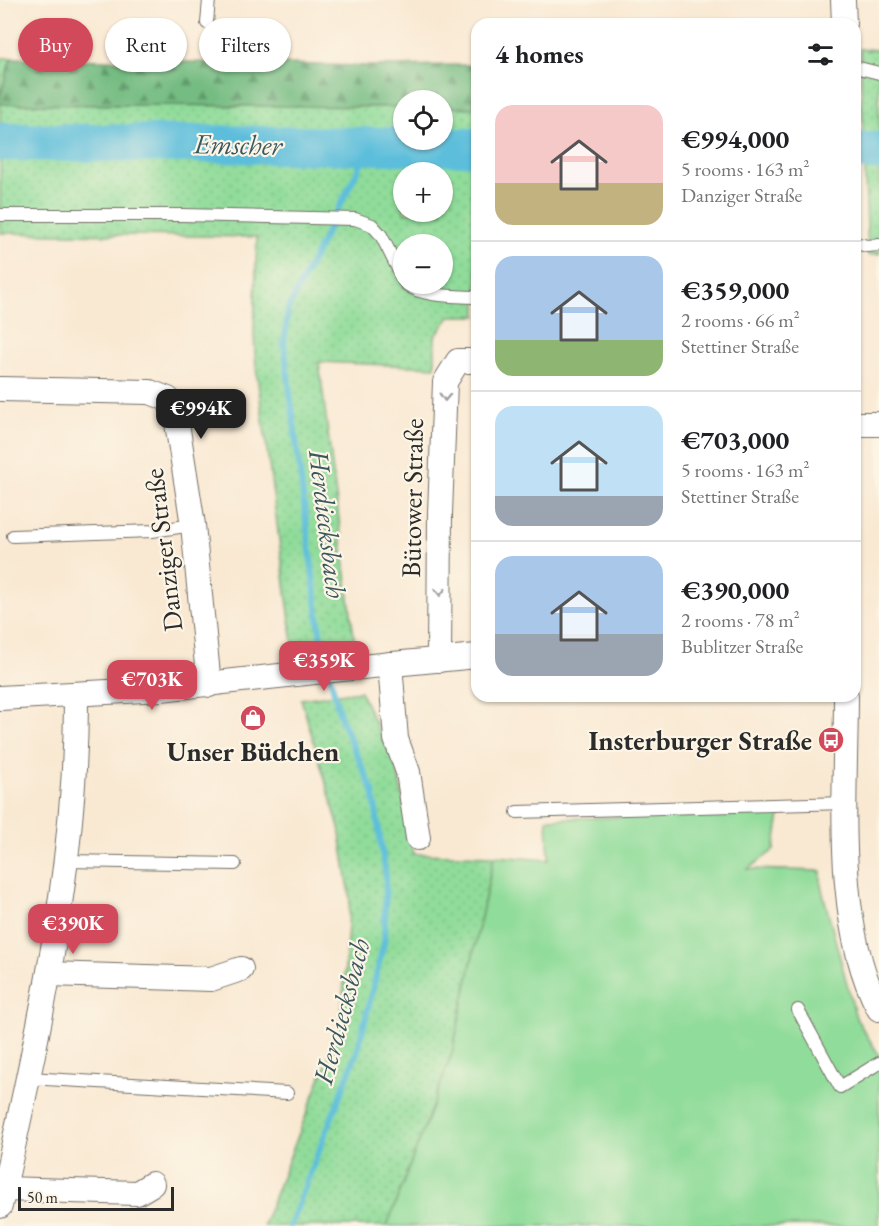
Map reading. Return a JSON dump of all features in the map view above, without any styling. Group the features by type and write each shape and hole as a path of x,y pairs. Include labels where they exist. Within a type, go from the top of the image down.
{"street":[{"path":"843,0 844,18"},
{"name":"Bütower Straße","path":"439,660 440,513 445,382 458,361 471,361"},
{"name":"Danziger Straße","path":"0,390 150,392 168,399 176,417 193,525 208,685"},
{"path":"861,424 879,424"},
{"path":"0,698 208,685 471,657"},
{"path":"390,664 396,740 408,772 418,838"},
{"path":"76,695 75,774 67,861 49,974 2,1198 137,1193 152,1184"},
{"path":"846,702 845,867 851,914 862,964 879,1009"},
{"path":"49,974 211,979 241,969"}],"lane":[{"path":"207,18 209,0"},
{"path":"861,68 879,73"},
{"path":"0,214 356,219 372,225 381,236 393,259"},
{"path":"861,244 879,245"},
{"path":"434,294 471,297"},
{"path":"13,536 152,531 193,525"},
{"path":"517,812 846,803"},
{"path":"67,861 235,864"},
{"path":"798,1010 840,1087 879,1063"},
{"path":"28,1078 287,1093"}],"green space":[{"path":"861,49 879,50 879,254 868,255"},
{"path":"0,58 11,58 0,97"},
{"path":"11,58 18,58 18,72 93,72 93,60 105,60 105,72 187,72 187,62 199,62 199,72 291,72 291,64 471,65 471,108 453,107 453,90 393,90 393,107 0,104"},
{"path":"0,104 393,107 393,150 453,150 453,107 471,108 471,316 451,316 435,336 435,367 319,362 356,653 295,658 256,368 254,334 257,237 0,233"},
{"path":"360,691 397,769 414,854 494,856 452,1054 387,1226 263,1226 341,1025 350,897 339,827 301,699"},
{"path":"781,809 774,850 748,869 821,871 821,886 856,1018 879,1055 879,1226 387,1226 452,1054 494,856 549,860 547,819 695,815 704,812"}],"waterway":[{"name":"Emscher","path":"0,142 471,147"},
{"name":"Herdiecksbach","path":"327,666 322,648 284,344 288,309 370,146"},
{"name":"Emscher","path":"861,151 879,151"},
{"name":"Herdiecksbach","path":"290,1226 358,1049 384,943 386,877 373,791 341,719 330,676"}],"place":[{"name":"Unser Büdchen","path":"253,718"},
{"name":"Insterburger Straße","path":"831,740"}]}
